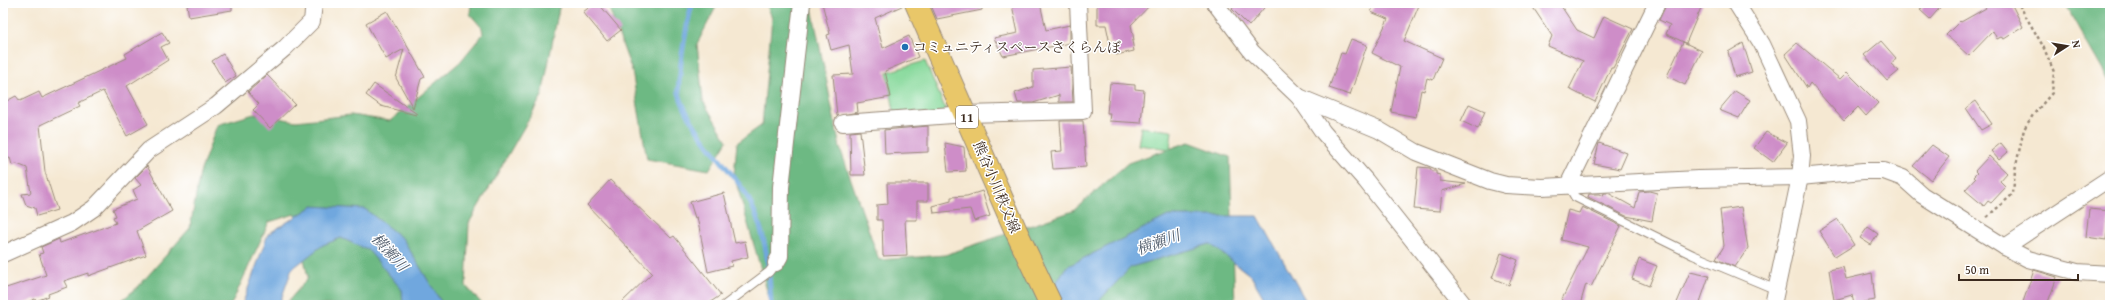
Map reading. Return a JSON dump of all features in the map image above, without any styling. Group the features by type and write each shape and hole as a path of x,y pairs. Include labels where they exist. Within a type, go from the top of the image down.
{"main road":[{"name":"熊谷小川秩父線","path":"916,3 966,114 1016,231 1051,305"}],"street":[{"path":"3,254 72,223 94,208 149,150 216,106 285,48 312,21 314,3"},
{"path":"776,263 780,256 781,187 802,3"},
{"path":"843,123 966,114 1083,111 1078,3"},
{"path":"1215,3 1252,52 1299,97 1323,132 1366,181 1464,305"},
{"path":"1568,185 1657,3"},
{"path":"1736,3 1762,44 1798,121 1802,156 1800,177 1775,297"},
{"path":"1299,97 1379,130 1416,152 1490,181 1506,185 1542,187 1698,179 1800,177 1863,171 1884,171 1903,178 1922,195 2005,247 2038,262 2077,272 2110,274"},
{"path":"2005,247 2110,178"}],"lane":[{"path":"1568,185 1575,197 1775,297"},
{"path":"725,305 769,272 776,263"}],"path":[{"path":"1975,228 2013,194 2015,170 2024,129 2033,115 2052,93 2054,72 2043,46 2018,3"}],"green space":[{"path":"471,3 560,3 542,96 469,223 466,286 483,305 285,305 308,278 295,214 269,222 231,305 116,305 138,287 190,228 200,173 217,125 254,114 296,121 351,115 390,121 460,62 483,34 482,28 470,14"},
{"path":"607,3 718,3 697,44 703,101 727,141 709,170 647,159 632,71"},
{"path":"766,3 811,3 840,148 879,260 945,255 1073,211 1128,163 1189,142 1230,157 1235,305 771,305 734,175 737,143 762,125 772,18"},
{"path":"2064,3 2110,3 2110,83"},
{"path":"925,61 948,115 895,117 887,72"},
{"path":"1141,127 1172,131 1170,149 1138,145"}],"water":[{"name":"横瀬川","path":"313,206 365,209 403,239 443,305 403,305 402,290 368,250 341,238 323,245 292,269 279,305 242,305 268,234"},
{"name":"横瀬川","path":"1168,216 1258,216 1308,305 1268,305 1251,276 1210,244 1131,267 1095,305 1042,305 1066,267"}],"building":[{"path":"201,3 232,3 232,10 189,17 187,5"},
{"path":"595,3 598,3 621,30 607,41 583,12"},
{"path":"822,3 904,3 904,5 875,18 883,48 909,36 918,57 885,71 891,97 857,103 858,112 837,116 833,75 853,74 849,45 831,50 827,35 830,34"},
{"path":"930,3 982,3 982,10 937,19"},
{"path":"1020,3 1040,3 1046,30 1070,25 1070,43 1003,56 994,38 1018,33 1012,5"},
{"path":"1097,3 1152,3 1131,25 1134,40 1132,41 1134,51 1116,55 1114,43 1110,44 1106,25 1097,25"},
{"path":"1237,3 1268,3 1249,26 1232,9"},
{"path":"1375,3 1420,3 1404,41 1442,58 1433,80 1427,78 1424,91 1421,90 1416,117 1391,112 1400,67 1372,53 1388,19 1371,12"},
{"path":"1530,3 1559,3 1577,30 1594,38 1604,16 1633,29 1613,68 1611,68 1595,102 1569,89 1583,61 1548,46 1552,36"},
{"path":"1667,3 1703,3 1686,43 1666,34 1670,25 1659,20"},
{"path":"1926,3 1944,3 1930,19 1920,10"},
{"path":"1983,3 2008,3 2013,7 2023,27 2004,39 2001,37 1997,39 1993,31 1969,56 1946,35 1960,21 1961,22 1986,8"},
{"path":"387,11 425,77 421,79 413,108 396,78 404,49 386,59 366,23"},
{"path":"162,32 169,43 161,47 168,60 127,86 148,124 127,136 103,91 78,103 80,106 40,125 45,172 57,210 37,216 35,208 26,205 22,194 31,193 27,168 17,164 12,165 10,158 3,160 3,103 16,96 20,101 39,92 42,98 127,58 125,54"},
{"path":"1351,39 1367,45 1350,95 1329,88 1341,53 1345,54"},
{"path":"1881,41 1896,58 1891,64 1899,71 1887,81 1864,55"},
{"path":"1683,42 1702,51 1685,85 1667,76"},
{"path":"1743,43 1752,72 1735,77 1728,52"},
{"path":"1797,43 1840,79 1847,72 1878,103 1866,116 1858,107 1844,121 1810,83 1807,88 1785,54"},
{"path":"223,54 236,76 225,83 212,61"},
{"path":"1071,67 1073,102 1059,102 1059,95 1033,103 1018,103 1015,93 1033,87 1033,70"},
{"path":"267,75 295,104 270,128 253,110 259,104 248,92"},
{"path":"1110,83 1135,85 1135,89 1144,90 1141,123 1109,121 1110,113 1107,113"},
{"path":"374,84 417,114 381,106 366,95"},
{"path":"1735,91 1750,100 1739,118 1719,110"},
{"path":"1976,101 1992,124 1981,130 1966,108"},
{"path":"1469,104 1485,111 1478,129 1461,121"},
{"path":"1060,121 1083,121 1086,167 1053,169 1051,152 1062,151"},
{"path":"928,126 928,152 885,154 884,130"},
{"path":"860,131 865,175 851,175 850,132"},
{"path":"1766,132 1787,143 1773,162 1754,148"},
{"path":"945,143 964,147 966,171 948,172"},
{"path":"1599,143 1627,153 1620,169 1594,164"},
{"path":"2001,143 2008,152 1999,160 1991,151"},
{"path":"1932,145 1949,157 1931,180 1913,166"},
{"path":"1989,156 2007,173 2000,181 2006,187 1991,203 1988,201 1984,206 1965,190 1975,179 1973,177 1977,173 1975,171"},
{"path":"147,166 172,211 137,231 146,255 88,276 88,273 64,281 67,287 48,294 49,296 36,301 35,299 20,305 3,305 3,289 46,275 39,254 43,253 41,247 59,239 60,243 116,223 113,217 116,216 113,209 137,199 133,190 141,185 135,178"},
{"path":"1418,167 1430,168 1432,171 1436,171 1436,174 1440,175 1440,181 1466,184 1442,191 1440,211 1414,209"},
{"path":"610,180 671,238 674,236 721,295 706,305 619,305 652,273 587,205"},
{"path":"887,183 928,183 928,201 917,201 917,220 905,220 907,255 883,256 882,220 877,220 877,205 888,204"},
{"path":"982,191 990,216 974,221 970,209 934,213 933,206 951,201 951,197 967,196"},
{"path":"1649,191 1657,193 1652,221 1626,216 1588,197 1589,194 1599,194 1603,196 1604,193 1608,193 1635,208 1639,192"},
{"path":"724,193 735,243 745,241 748,257 731,261 732,266 708,272 697,217 695,218 690,202"},
{"path":"1582,207 1621,226 1591,287 1586,284 1580,305 1559,305 1588,247 1561,240 1568,210 1579,213"},
{"path":"1741,207 1748,248 1735,267 1716,259 1724,246 1720,210"},
{"path":"2089,209 2110,211 2106,240 2086,237"},
{"path":"1838,219 1854,245 1835,257 1819,231"},
{"path":"1868,227 1878,234 1871,245 1860,238"},
{"path":"1501,253 1518,260 1509,285 1492,278"},
{"path":"1639,259 1657,266 1649,286 1632,279"},
{"path":"1843,267 1846,279 1872,273 1875,300 1854,304 1852,295 1834,300 1829,270"},
{"path":"2034,270 2057,277 2047,305 2022,305"},
{"path":"1690,272 1709,276 1699,305 1676,305"}],"waterway":[{"path":"692,3 684,39 679,93 683,105 698,131 744,191 751,204 762,232 765,246 771,305"}],"place":[{"name":"コミュニティスペースさくらんぼ","path":"905,47"}]}
